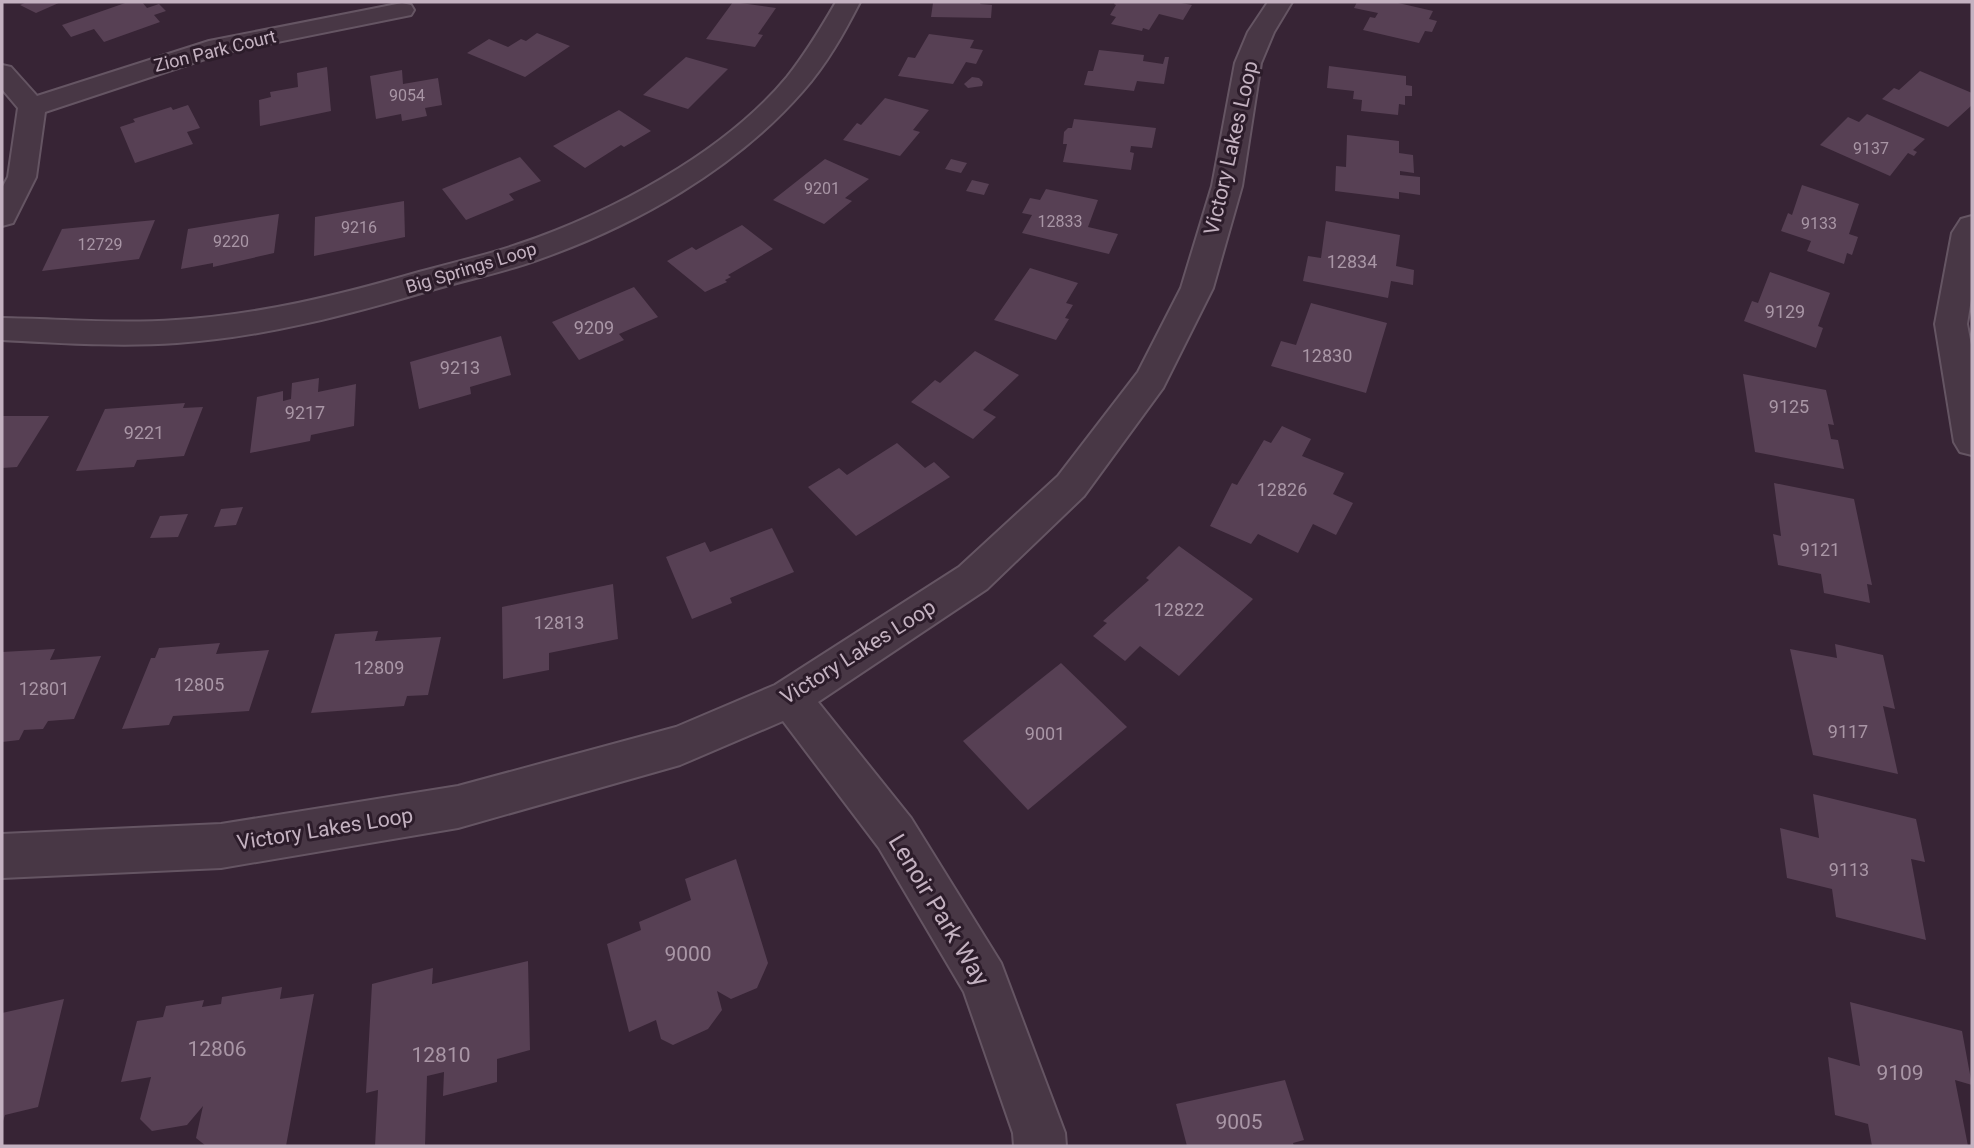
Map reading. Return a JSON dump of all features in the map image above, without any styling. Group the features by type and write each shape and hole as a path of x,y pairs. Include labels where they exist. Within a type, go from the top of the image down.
{"street":[{"name":"Big Springs Loop","path":"2,329 176,332 291,316 405,288 540,248 639,204 702,163 775,108 814,62 848,2"},
{"name":"Victory Lakes Loop","path":"2,856 221,846 458,807 680,745 790,698 974,578 1071,486 1151,379 1196,288 1227,186 1248,63 1261,32 1280,2"},
{"name":"Zion Park Court","path":"32,107 218,46 402,10"},
{"path":"2,73 32,107 22,177 2,216"},
{"path":"1972,226 1967,233 1951,324 1972,442"},
{"name":"Lenoir Park Way","path":"790,698 895,833 984,980 1038,1133 1040,1146"}],"building":[{"path":"27,2 61,2 36,13 20,5"},
{"path":"128,2 142,2 147,8 159,4 166,11 154,15 160,22 104,42 94,29 71,37 62,25"},
{"path":"733,2 776,8 758,34 763,35 755,47 706,39"},
{"path":"981,2 980,4 992,5 991,18 931,17 933,3"},
{"path":"1115,2 1176,2 1192,5 1183,20 1159,14 1149,30 1143,28 1142,31 1111,24 1116,17 1110,15"},
{"path":"1357,2 1394,2 1433,11 1429,19 1437,21 1432,32 1425,31 1419,43 1363,30 1370,17 1375,18 1378,13 1354,8"},
{"path":"537,33 570,46 525,77 467,53 489,39 508,47 521,39 526,41"},
{"path":"929,34 974,40 970,48 983,50 976,64 966,62 953,84 898,76 908,57 915,58"},
{"path":"1099,50 1144,55 1143,61 1163,64 1165,57 1169,57 1164,84 1137,81 1134,91 1084,85 1088,71 1093,71"},
{"path":"686,57 728,69 688,109 643,95"},
{"path":"1329,66 1406,76 1406,85 1412,86 1412,96 1405,96 1405,105 1399,104 1398,115 1361,111 1362,100 1353,99 1354,91 1327,88"},
{"path":"327,67 331,111 260,126 259,100 271,97 270,92 298,87 297,73"},
{"path":"402,70 403,84 438,78 442,105 425,108 427,116 402,121 401,114 376,119 370,76"},
{"path":"1920,71 1972,93 1972,105 1948,127 1882,99 1894,88 1899,90"},
{"path":"972,77 979,78 983,82 982,86 968,88 964,84"},
{"path":"885,98 929,110 913,130 920,132 900,156 843,140 857,123 861,125"},
{"path":"188,105 200,128 187,132 193,144 135,163 120,127 135,122 133,119 171,107 173,110"},
{"path":"619,110 651,131 624,147 621,145 585,168 553,146"},
{"path":"1867,114 1925,139 1913,150 1917,152 1914,156 1908,153 1890,176 1820,145 1848,117 1859,122"},
{"path":"1074,119 1156,128 1152,148 1131,146 1130,152 1134,153 1131,170 1063,162 1067,144 1063,144 1064,132 1072,128"},
{"path":"1347,135 1399,141 1399,153 1413,155 1414,173 1400,171 1400,175 1420,177 1420,195 1399,192 1399,199 1335,191 1336,166 1346,167"},
{"path":"520,157 541,181 509,194 514,200 466,220 442,189"},
{"path":"825,159 869,179 845,198 852,201 824,224 773,200"},
{"path":"951,159 967,163 961,173 945,169"},
{"path":"972,180 989,184 984,195 966,191"},
{"path":"1802,185 1859,204 1849,234 1858,237 1852,255 1847,253 1844,264 1807,251 1811,241 1781,231 1788,213 1792,215"},
{"path":"1046,189 1098,200 1088,227 1118,234 1109,254 1022,233 1032,215 1022,213 1030,198 1040,200"},
{"path":"404,201 405,237 314,256 315,217"},
{"path":"279,214 274,253 213,267 213,263 181,269 188,229"},
{"path":"155,220 139,259 42,271 62,229"},
{"path":"1326,221 1400,235 1396,266 1414,270 1413,285 1391,281 1388,298 1303,281 1308,256 1321,258"},
{"path":"742,225 773,249 728,275 731,277 725,280 727,282 705,292 667,261 692,247 696,250"},
{"path":"1030,268 1078,283 1066,303 1073,305 1065,318 1069,319 1056,340 994,320"},
{"path":"1770,272 1830,293 1818,326 1823,328 1816,348 1744,321 1752,301 1758,303"},
{"path":"634,287 658,317 619,334 624,340 579,360 552,322"},
{"path":"1311,303 1387,323 1366,393 1271,366 1281,341 1296,345"},
{"path":"501,336 511,375 470,387 471,394 419,409 410,362"},
{"path":"975,351 1019,375 983,410 996,417 973,439 911,402 935,380 940,383"},
{"path":"1743,374 1826,390 1834,425 1828,424 1831,439 1838,440 1844,469 1755,452"},
{"path":"319,378 318,392 356,384 354,426 311,435 310,441 250,453 257,397 283,391 283,401 291,399 292,383"},
{"path":"185,403 183,408 203,407 184,456 137,460 134,467 76,471 105,409"},
{"path":"2,416 49,416 17,467 2,468"},
{"path":"1282,426 1311,439 1302,456 1344,473 1333,494 1353,503 1336,535 1313,524 1298,553 1258,534 1251,544 1210,526 1232,483 1237,485 1264,440 1271,443"},
{"path":"897,443 925,468 934,462 950,477 856,536 808,487 839,468 847,475"},
{"path":"1774,483 1854,499 1872,585 1867,584 1870,603 1824,593 1821,574 1778,565 1773,534 1781,536"},
{"path":"243,507 236,525 214,527 221,509"},
{"path":"188,514 178,537 150,538 160,516"},
{"path":"772,528 794,572 730,598 732,603 692,619 666,557 705,542 710,552"},
{"path":"1179,546 1253,599 1179,676 1140,646 1125,661 1093,636 1107,623 1103,621 1149,580 1146,578"},
{"path":"613,584 618,639 549,653 549,670 503,679 502,607"},
{"path":"378,631 375,641 441,637 428,695 407,696 404,706 311,713 335,634"},
{"path":"220,643 216,654 269,650 249,711 173,716 169,725 122,729 151,658 155,658 159,648"},
{"path":"1835,644 1883,655 1895,709 1883,706 1898,774 1813,755 1790,649 1837,658"},
{"path":"55,649 50,660 101,656 74,719 48,721 43,729 24,730 19,740 2,742 2,652"},
{"path":"1061,663 1127,727 1028,810 963,741"},
{"path":"1813,794 1916,819 1925,862 1911,859 1926,940 1836,917 1832,889 1787,878 1780,828 1819,838"},
{"path":"736,859 768,963 757,988 731,999 717,991 722,1010 708,1029 673,1045 661,1039 656,1020 629,1032 607,944 641,930 639,922 691,900 685,879"},
{"path":"528,961 530,1050 497,1059 497,1082 443,1096 444,1072 427,1076 425,1146 375,1146 378,1090 366,1093 372,984 433,968 432,984"},
{"path":"282,987 280,999 314,994 286,1146 206,1146 196,1138 203,1106 187,1125 152,1131 140,1119 151,1077 121,1082 137,1021 163,1017 166,1006 204,1000 202,1007 221,1004 222,997"},
{"path":"64,999 38,1107 5,1115 2,1124 2,1013"},
{"path":"1850,1002 1962,1031 1972,1085 1955,1080 1968,1146 1872,1146 1868,1124 1835,1115 1828,1057 1860,1066"},
{"path":"1285,1080 1304,1140 1293,1143 1294,1146 1187,1146 1176,1104"}]}
